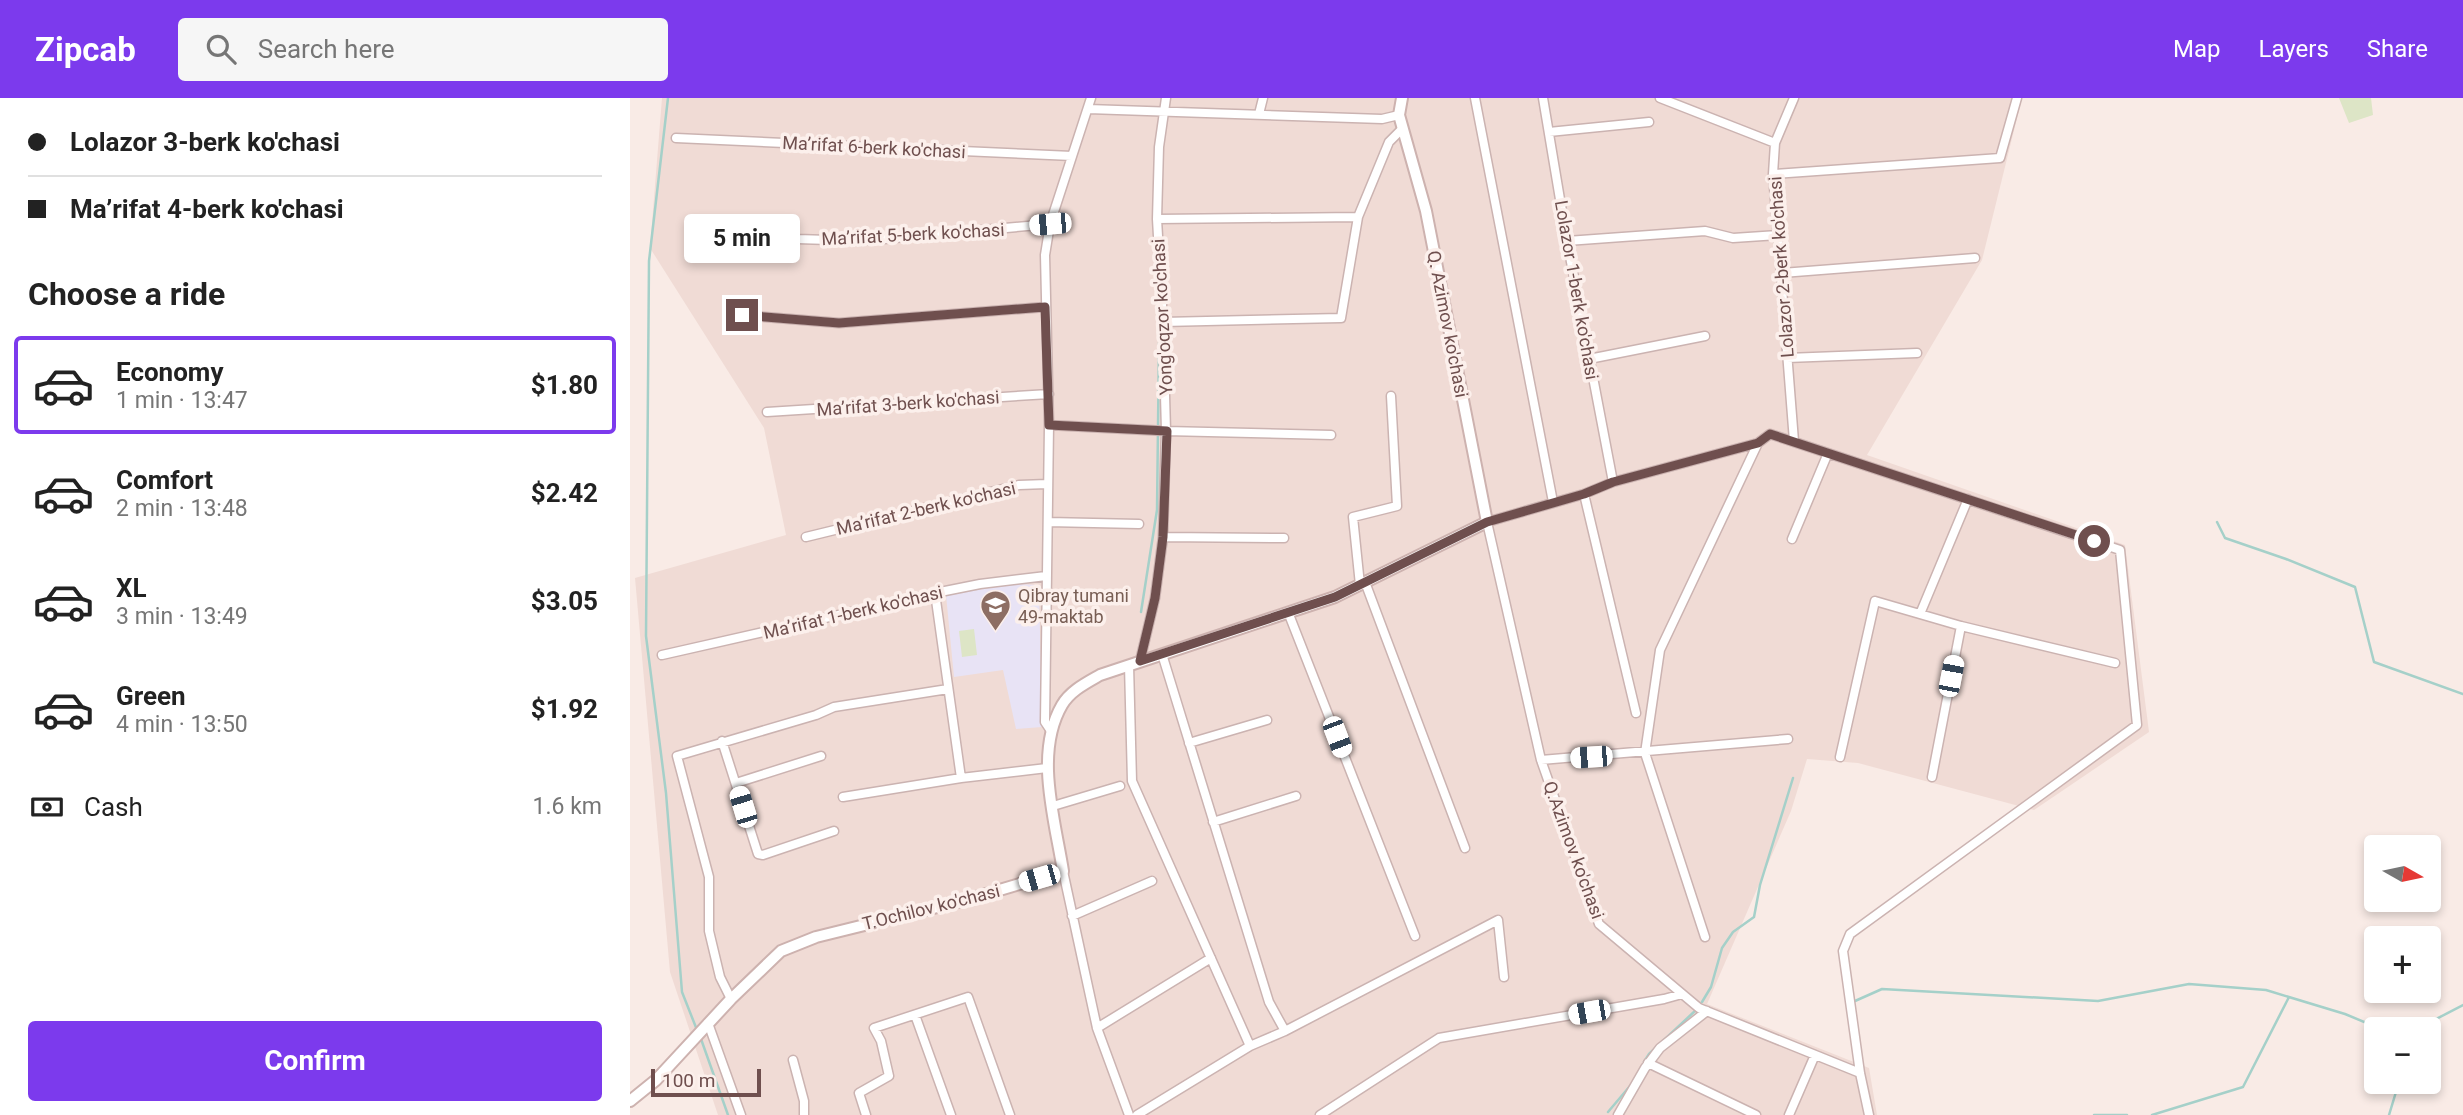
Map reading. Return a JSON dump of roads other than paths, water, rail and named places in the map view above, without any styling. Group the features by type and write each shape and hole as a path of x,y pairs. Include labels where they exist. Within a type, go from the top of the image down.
{"main road":[{"path":"1399,116 1402,98"},
{"name":"Q. Azimov ko'chasi","path":"1399,116 1426,211 1487,522"},
{"path":"1063,871 1047,768 1047,748 1062,704 1076,690 1100,675 1335,597 1487,522"},
{"name":"T.Ochilov ko'chasi","path":"630,1101 656,1080 731,999 781,951 816,937 966,900 1063,871"}],"street":[{"path":"1051,731 1045,722 1049,394 1045,255 1050,224 1091,98"},
{"name":"Yong'oqzor ko'chasi","path":"1140,661 1155,598 1163,537 1167,431 1157,219 1159,147 1166,98"},
{"path":"1259,114 1263,98"},
{"path":"1475,98 1553,502"},
{"name":"Lolazor 1-berk ko'chasi","path":"1544,98 1567,242 1613,482"},
{"path":"1660,98 1775,143"},
{"name":"Lolazor 2-berk ko'chasi","path":"1794,98 1775,143 1773,174 1794,441"},
{"path":"1773,174 2000,158 2017,98"},
{"path":"1088,109 1382,119 1399,116"},
{"path":"1549,132 1649,122"},
{"path":"1163,322 1341,318 1358,217 1389,142 1403,128"},
{"name":"Ma’rifat 6-berk ko'chasi","path":"676,138 1072,156"},
{"path":"1157,219 1358,217"},
{"name":"Ma’rifat 5-berk ko'chasi","path":"692,225 797,239 861,241 1050,224"},
{"path":"1567,242 1705,230 1733,238 1779,235"},
{"path":"1782,273 1975,258"},
{"path":"742,315 839,323 1045,307"},
{"path":"1589,359 1705,336"},
{"path":"1787,358 1917,353"},
{"name":"Ma’rifat 3-berk ko'chasi","path":"767,412 1049,394"},
{"path":"1391,396 1397,506 1353,517 1362,584 1465,848"},
{"path":"1049,425 1331,435"},
{"path":"1487,522 1584,494 1613,482 1758,443 1770,434 2120,550 2137,726 1850,934 1843,951 1860,1073 1869,1115"},
{"path":"1705,937 1645,753 1660,649 1758,443"},
{"path":"1791,539 1828,453"},
{"name":"Ma’rifat 2-berk ko'chasi","path":"806,537 1019,485 1047,484"},
{"path":"1584,494 1636,713"},
{"path":"1920,614 1968,499"},
{"path":"1048,522 1139,524"},
{"name":"Q.Azimov ko'chasi","path":"1487,522 1541,760 1599,925 1699,1009 1860,1073"},
{"path":"1163,537 1284,538"},
{"name":"Ma’rifat 1-berk ko'chasi","path":"662,655 935,593 1046,576"},
{"path":"935,593 961,778"},
{"path":"1840,757 1875,601 1961,626 2115,663"},
{"path":"1288,612 1415,936"},
{"path":"1932,777 1961,626"},
{"path":"1162,654 1269,1002 1285,1031"},
{"path":"1129,665 1132,781 1250,1046"},
{"path":"731,999 720,976 709,931 709,877 677,756 816,715 834,707 948,689"},
{"path":"1189,743 1267,720"},
{"path":"1541,760 1645,753 1788,738"},
{"path":"722,741 758,854 763,855 834,831"},
{"path":"736,783 821,756"},
{"path":"843,797 961,778 1047,768"},
{"path":"1053,806 1119,786"},
{"path":"1213,822 1296,796"},
{"path":"1063,871 1097,1028 1129,1115"},
{"path":"1072,916 1152,881"},
{"path":"1137,1115 1250,1046 1285,1031 1498,920 1504,977"},
{"path":"1097,1028 1211,958"},
{"path":"1320,1115 1439,1038 1682,994"},
{"path":"866,1115 859,1093 889,1076 881,1041 874,1028 968,997 1010,1115"},
{"path":"1618,1115 1648,1063 1660,1048 1707,1011"},
{"path":"915,1016 951,1115"},
{"path":"702,1030 741,1115"},
{"path":"1789,1115 1815,1055"},
{"path":"793,1060 804,1101 804,1115"},
{"path":"1648,1063 1756,1115"}],"waterway":[{"path":"668,98 649,261 646,636 666,793 682,992 697,1030"},
{"path":"1141,612 1157,510 1159,343"},
{"path":"2217,522 2225,538 2355,587 2374,662 2463,694"},
{"path":"1702,1002 1711,987 1722,948 1733,932 1754,917 1760,885 1793,778"},
{"path":"1855,1001 1882,989 2098,1001 2189,984 2266,990 2364,1022"},
{"path":"2152,1115 2243,1087 2289,997"},
{"path":"2440,1017 2463,1005"},
{"path":"1644,1062 1649,1054 1696,1010"},
{"path":"701,1039 728,1115"},
{"path":"1608,1112 1630,1086"},
{"path":"2389,1115 2395,1094"},
{"path":"2094,1115 2127,1115"}],"place":[{"name":"Qibray tumani 49-maktab","path":"995,632"}]}
